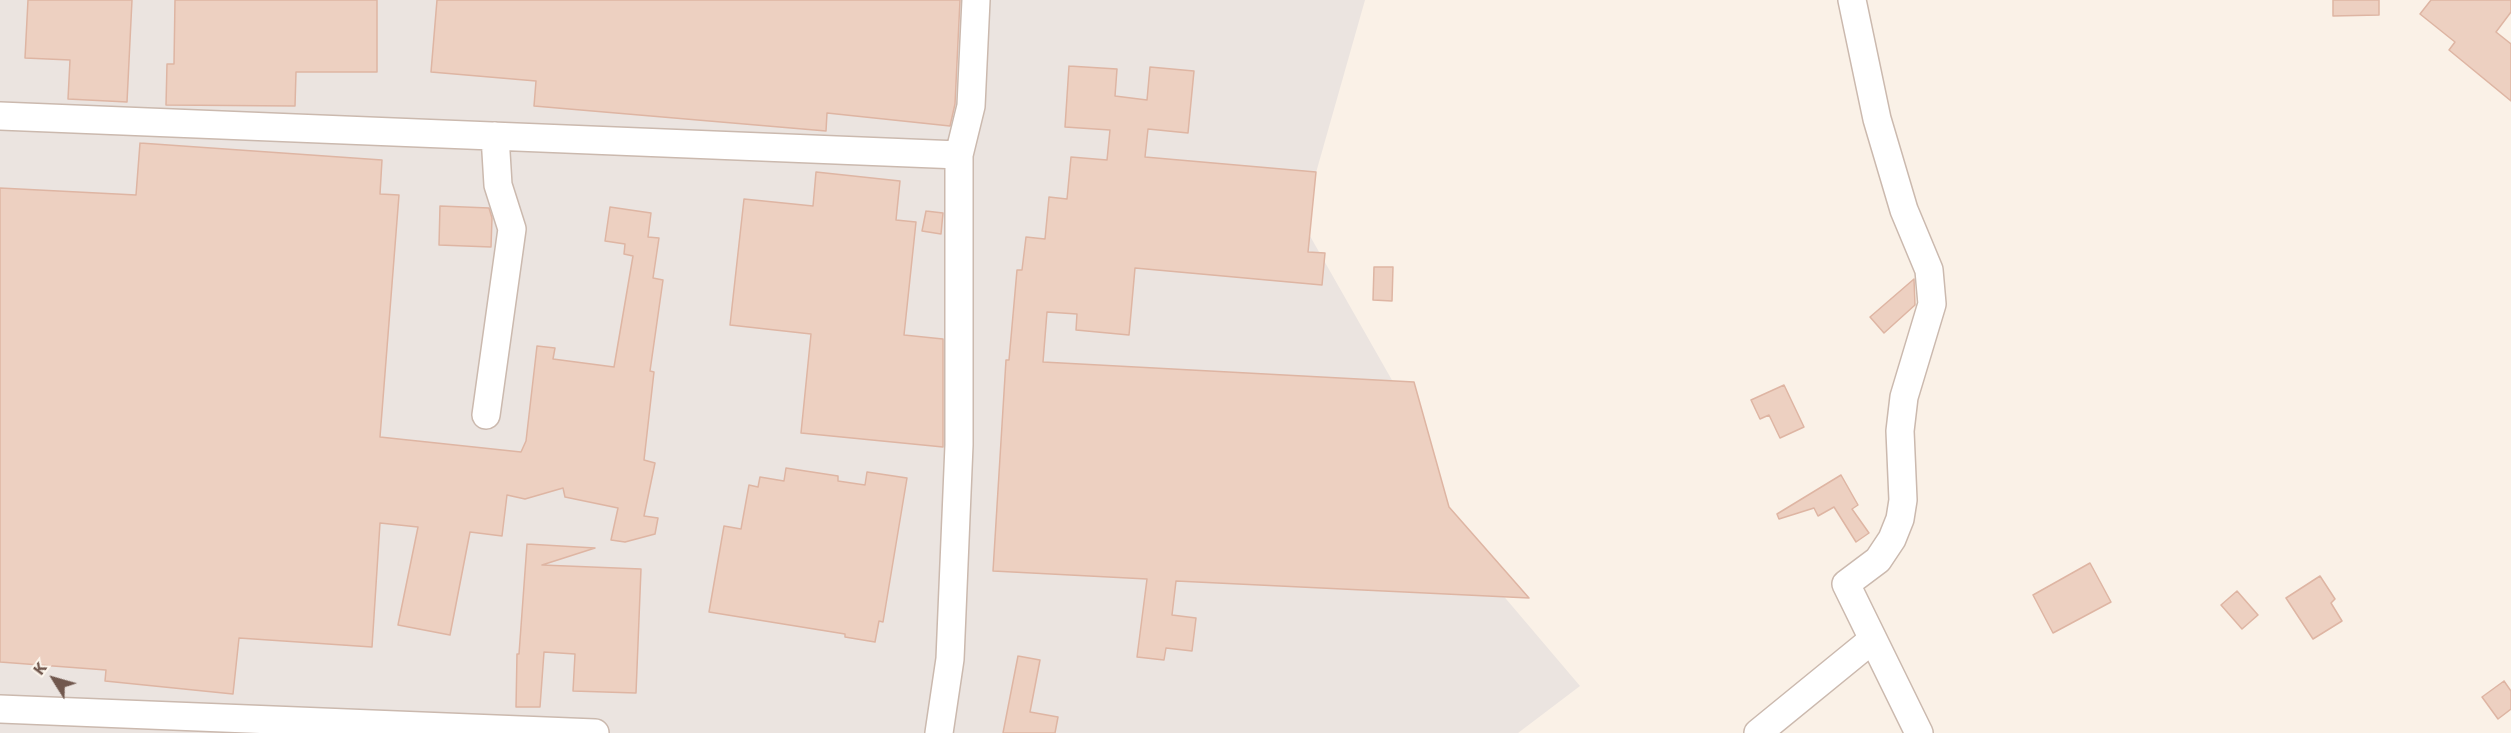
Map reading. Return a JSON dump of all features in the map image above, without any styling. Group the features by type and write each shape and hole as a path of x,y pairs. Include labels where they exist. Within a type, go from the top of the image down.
{"street":[{"path":"939,733 950,659 959,445 959,155 971,106 976,0"},
{"path":"1852,0 1877,119 1904,210 1922,251 1932,284 1932,304 1904,397 1900,431 1903,500 1900,519 1892,539 1878,560 1846,584 1919,733"},
{"path":"0,116 959,155"},
{"path":"486,415 512,229 498,185 495,136"},
{"path":"1758,733 1872,640"},
{"path":"0,709 595,733"}],"shaded area":[{"path":"0,0 1365,0 1302,222 1401,396 1428,507 1580,686 1518,733 0,733"}],"building":[{"path":"28,0 132,0 127,102 68,99 70,60 25,58"},
{"path":"175,0 377,0 377,72 296,72 295,106 166,105 167,64 174,64"},
{"path":"437,0 960,0 955,104 950,126 827,113 826,131 534,106 536,81 431,72"},
{"path":"2333,0 2379,0 2379,15 2333,16"},
{"path":"2431,0 2511,0 2511,12 2496,32 2511,44 2511,101 2449,50 2455,42 2420,14"},
{"path":"1069,66 1117,69 1115,96 1147,100 1150,67 1194,71 1188,133 1148,129 1145,157 1316,172 1308,252 1325,253 1322,285 1135,268 1129,335 1076,330 1077,314 1047,312 1043,362 1414,382 1449,507 1529,598 1176,581 1172,615 1196,618 1192,651 1166,648 1164,660 1137,657 1147,579 993,571 1006,360 1009,360 1017,270 1022,270 1026,237 1045,239 1049,197 1067,199 1071,157 1107,160 1110,130 1065,127"},
{"path":"140,143 382,160 380,194 399,195 380,437 521,452 526,441 537,346 555,348 553,359 614,367 633,256 624,254 625,244 605,241 610,207 651,213 648,237 659,238 653,278 663,280 650,371 654,372 644,460 655,463 644,516 658,518 655,534 625,542 611,540 618,508 565,497 563,488 525,499 507,495 502,536 470,532 450,635 398,625 418,527 380,523 372,647 239,638 233,694 105,681 106,670 0,662 0,188 136,195"},
{"path":"816,172 900,181 896,220 916,222 904,335 943,339 943,447 801,433 811,334 730,325 744,199 813,206"},
{"path":"440,206 489,208 492,218 491,247 439,245"},
{"path":"926,211 943,213 941,234 922,231"},
{"path":"1374,267 1393,267 1392,301 1373,300"},
{"path":"1914,279 1915,305 1884,333 1870,317"},
{"path":"1784,385 1804,427 1780,438 1769,415 1760,419 1751,400"},
{"path":"786,468 838,476 838,481 865,485 867,472 907,478 883,622 879,621 875,642 845,637 845,634 709,612 724,526 741,529 749,485 758,487 760,477 784,481"},
{"path":"1841,475 1858,505 1852,509 1869,533 1856,542 1834,507 1818,516 1814,508 1779,519 1777,514"},
{"path":"527,544 595,548 542,565 641,569 636,693 573,691 575,654 544,652 540,707 516,707 517,654 519,654"},
{"path":"2090,563 2111,602 2053,633 2033,595"},
{"path":"2320,576 2335,599 2331,603 2342,621 2313,639 2286,598"},
{"path":"2237,591 2258,615 2242,629 2221,605"},
{"path":"1018,656 1040,660 1030,712 1058,717 1055,733 1003,733"},
{"path":"2504,681 2511,691 2511,709 2498,719 2482,697"}]}
